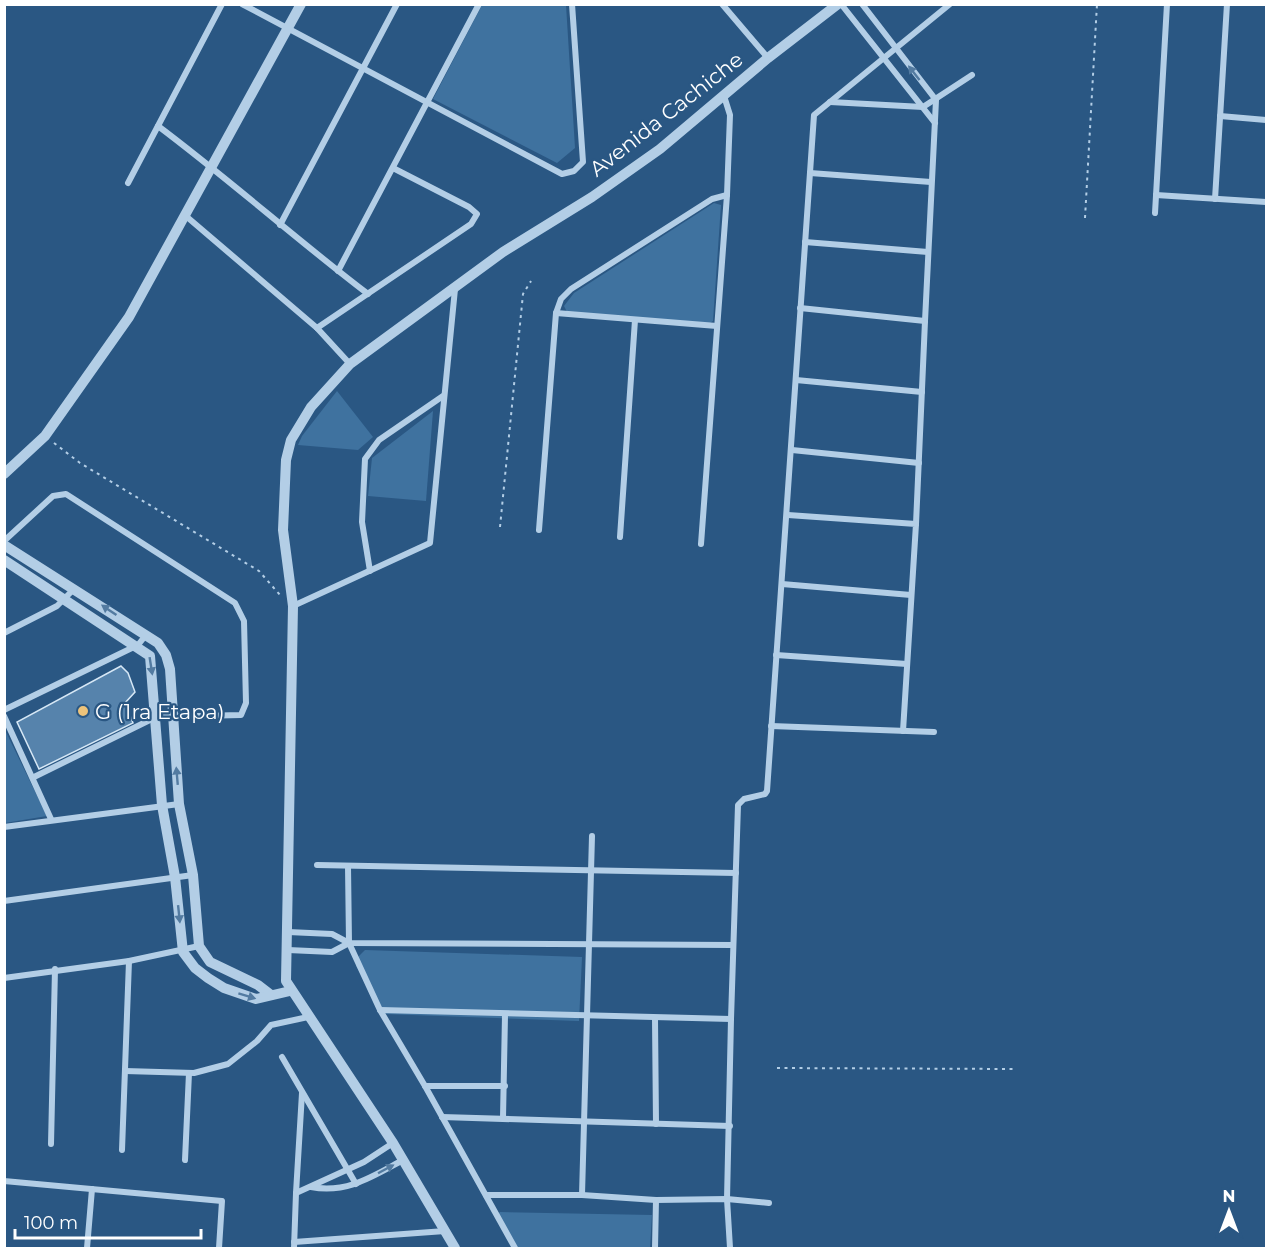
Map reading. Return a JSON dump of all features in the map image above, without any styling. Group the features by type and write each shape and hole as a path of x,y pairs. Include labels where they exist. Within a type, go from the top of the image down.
{"street":[{"path":"128,183 222,4"},
{"path":"242,4 362,70 562,174 574,171 583,162 572,4"},
{"path":"4,474 45,436 129,317 187,217 301,4"},
{"path":"280,225 397,4"},
{"path":"338,272 479,4"},
{"path":"722,4 768,58"},
{"path":"839,4 935,124"},
{"name":"Avenida Cachiche","path":"290,991 286,981 293,606 283,530 286,460 291,440 311,407 350,364 503,252 592,197 641,163 768,58 839,4"},
{"path":"862,4 936,100 916,524 903,731"},
{"path":"730,1248 727,1199 732,945 738,805 744,799 765,794 767,790 788,515 814,116 950,4"},
{"path":"1155,213 1167,4"},
{"path":"1215,199 1227,4"},
{"path":"829,102 922,107 972,75"},
{"path":"701,544 727,195 730,115 724,96"},
{"path":"1220,116 1266,120"},
{"path":"158,126 214,167 280,225 368,294"},
{"path":"317,328 471,224 477,214 469,207 393,168"},
{"path":"810,173 931,182"},
{"path":"539,530 556,314 561,299 571,289 712,199 727,195"},
{"path":"1156,195 1266,202"},
{"path":"187,217 317,328 350,364"},
{"path":"806,242 928,252"},
{"path":"293,606 430,543 455,289"},
{"path":"800,308 925,321"},
{"path":"556,314 717,326"},
{"path":"620,537 635,320"},
{"path":"796,380 922,392"},
{"path":"370,572 362,522 365,459 380,440 443,396"},
{"path":"792,450 919,463"},
{"path":"34,777 156,717 171,717 234,717 241,715 245,710 244,621 235,603 66,494 53,496 4,543 158,643 166,655 170,669 171,717 179,804 193,875 199,946 210,962 272,995"},
{"path":"788,515 916,524"},
{"path":"4,560 138,645 150,656 162,805 175,877 183,952 195,968 224,988 256,999 290,991 393,1143 455,1248"},
{"path":"782,584 911,595"},
{"path":"4,633 66,600 75,588"},
{"path":"4,710 138,645 146,635"},
{"path":"776,655 907,664"},
{"path":"4,716 34,777 51,819"},
{"path":"771,726 934,732"},
{"path":"4,827 51,819 179,804"},
{"path":"582,1195 592,836"},
{"path":"317,865 736,873"},
{"path":"348,866 350,943 380,1010 515,1248"},
{"path":"4,901 193,875"},
{"path":"288,932 332,934 350,943"},
{"path":"288,950 332,952 350,943 588,942 732,945"},
{"path":"4,978 55,969 129,961 183,952 199,946"},
{"path":"122,1150 129,961"},
{"path":"51,1144 55,969"},
{"path":"380,1010 655,1019 731,1019"},
{"path":"503,1118 505,1015"},
{"path":"125,1071 189,1073 228,1064 257,1041 271,1025 308,1017"},
{"path":"655,1019 656,1124"},
{"path":"282,1057 356,1184"},
{"path":"184,1160 189,1073"},
{"path":"425,1086 505,1086"},
{"path":"302,1092 294,1245 445,1231"},
{"path":"442,1117 730,1126"},
{"path":"296,1192 348,1170 393,1143"},
{"path":"311,1187 327,1190 346,1188 403,1160"},
{"path":"4,1181 222,1201 219,1248"},
{"path":"87,1248 92,1189"},
{"path":"486,1196 582,1195 656,1200 727,1199 770,1203"},
{"path":"655,1248 656,1200"}],"path":[{"path":"1085,218 1097,4"},
{"path":"500,527 523,294 531,281"},
{"path":"45,436 80,463 259,571 293,606"},
{"path":"777,1068 1013,1069"}],"shaded area":[{"path":"482,5 566,5 575,148 557,163 433,99"},
{"path":"714,203 721,205 713,321 710,323 567,312 564,306 574,293"},
{"path":"337,391 373,437 358,450 298,445 302,436"},
{"path":"433,411 426,501 368,496 372,458"},
{"path":"5,730 47,816 5,823"},
{"path":"365,950 582,957 579,1021 384,1014 356,966 356,959"},
{"path":"500,1212 652,1215 650,1248 517,1248 497,1215"}],"building":[{"name":"G (1ra Etapa)","path":"121,666 128,673 135,692 125,703 133,723 39,769 17,722"}],"place":[{"name":"G (1ra Etapa)","path":"83,711"}]}
